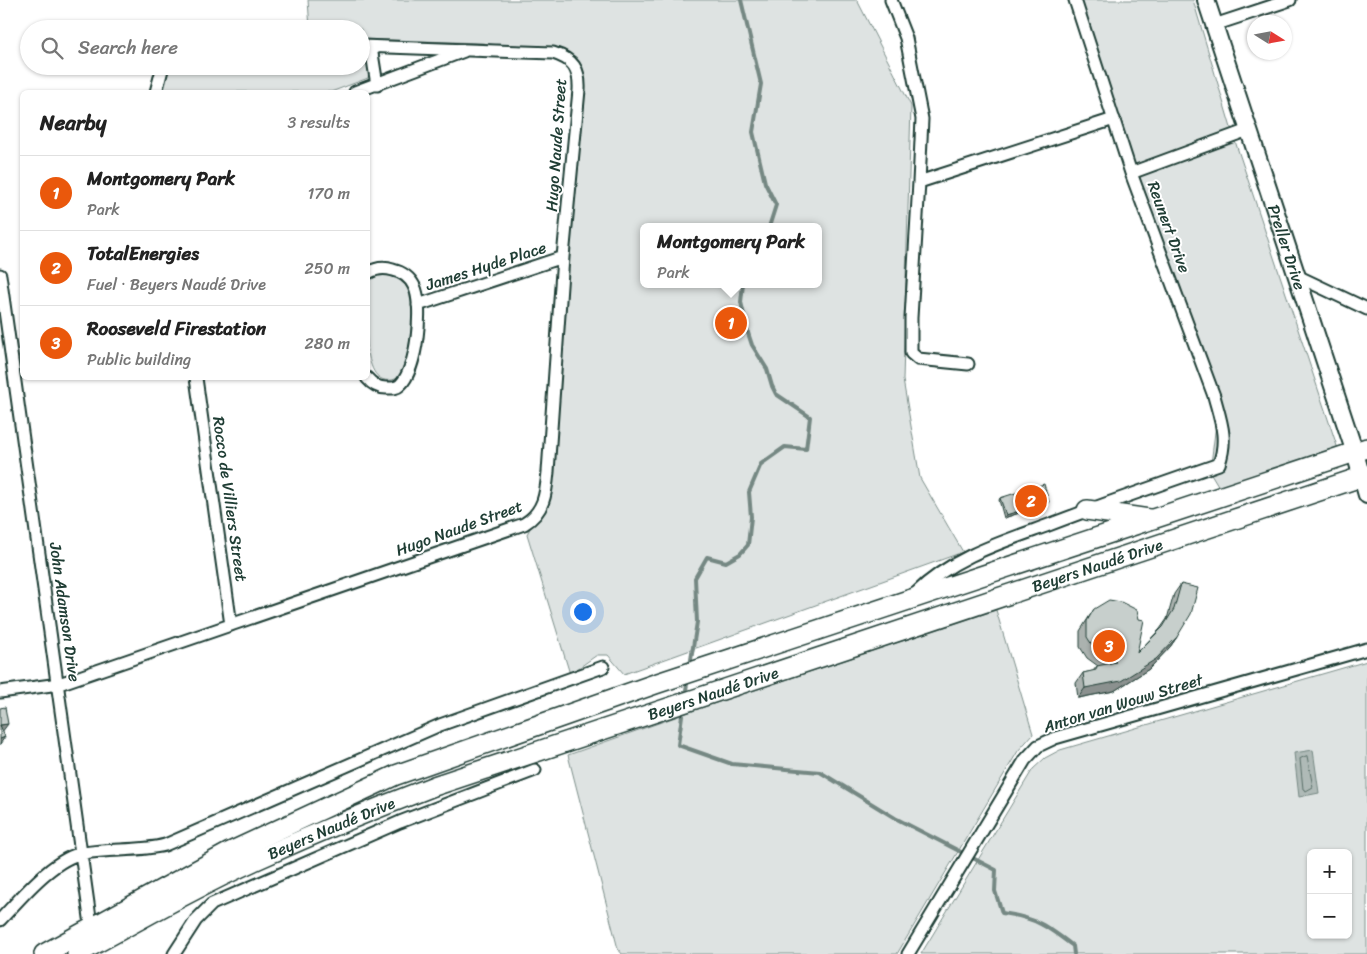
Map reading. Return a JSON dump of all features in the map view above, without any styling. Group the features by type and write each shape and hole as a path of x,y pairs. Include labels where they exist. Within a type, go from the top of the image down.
{"main road":[{"name":"Preller Drive","path":"1206,0 1297,276 1361,451 1365,482"},
{"name":"Beyers Naudé Drive","path":"77,954 238,848 396,775 656,684 1361,451"},
{"name":"Beyers Naudé Drive","path":"44,954 94,942 257,859 366,812 434,786 657,710 1365,482"},
{"path":"1087,510 1153,520"},
{"path":"1079,544 1088,570"},
{"path":"988,574 997,600"}],"street":[{"path":"891,0 906,38 922,119 911,318 911,352 918,359 968,364"},
{"name":"Reunert Drive","path":"1075,0 1131,173 1214,396 1224,434 1224,448 1218,464"},
{"path":"1214,25 1290,0"},
{"path":"370,47 468,50"},
{"path":"361,90 468,50"},
{"name":"Hugo Naude Street","path":"0,692 58,684 524,524 534,518 544,502 547,478 579,78 575,64 553,53 533,50 468,50"},
{"path":"370,61 377,85"},
{"path":"157,90 161,75"},
{"path":"919,182 1114,119"},
{"path":"1131,173 1248,130"},
{"name":"James Hyde Place","path":"418,305 564,257"},
{"name":"James Hyde Place","path":"369,380 381,388 393,388 400,386 408,376 413,363 418,305 415,287 404,274 389,268 378,268 370,272"},
{"name":"John Adamson Drive","path":"0,275 83,853 94,942"},
{"path":"1297,276 1367,309"},
{"name":"Rocco de Villiers Street","path":"196,380 231,624"},
{"name":"Beyers Naudé Drive","path":"910,600 938,573 978,551 1218,464"},
{"name":"Anton van Wouw Street","path":"908,954 1025,760 1044,742 1367,649"},
{"path":"0,920 44,876 71,857 83,853 133,851 165,845 440,725 604,667"},
{"name":"Beyers Naudé Drive","path":"174,954 196,920 212,904 400,822 536,770"}],"shaded area":[{"path":"308,0 857,0 911,106 903,380 920,478 963,552 624,674 608,655 597,655 570,674 527,534 548,494 582,87 557,53 482,43 370,39 370,20 309,20"},
{"path":"1077,0 1193,0 1234,138 1340,455 1219,487 1210,472 1216,424 1135,169"},
{"path":"167,75 369,75 368,78 336,90 163,90 163,84"},
{"path":"383,273 396,277 402,280 410,295 411,331 402,376 387,380 377,375 370,359 370,280"},
{"path":"996,610 1033,734 1018,751 897,954 622,954 618,949 568,755 701,708"},
{"path":"1367,661 1367,954 921,954 1033,769 1045,758 1060,750"}],"water":[{"path":"1313,750 1319,793 1299,797 1294,753"}],"building":[{"path":"1044,484 1049,502 1006,515 1000,498"},
{"path":"1181,584 1198,588 1191,614 1177,637 1156,659 1121,681 1085,688 1083,673 1096,670 1097,666 1116,662 1094,648 1087,637 1087,621 1094,609 1109,600 1121,602 1137,610 1139,619 1144,620 1137,653 1163,627 1174,609"},
{"path":"5,707 8,724 0,725 0,708"},
{"path":"0,725 5,737 0,739"}],"waterway":[{"path":"741,0 761,84 753,132 765,183 776,205 770,223"},
{"path":"690,666 697,622 695,578 707,557 726,562 740,554 748,545 751,517 749,492 761,464 785,447 806,449 810,417 776,394 767,369 752,345 748,333 741,302 743,288"},
{"path":"685,696 688,678"},
{"path":"683,708 678,745 732,764 820,772 895,818 996,870 995,891 1002,913 1024,917 1048,928 1073,946 1074,954"}],"place":[{"name":"Montgomery Park","path":"731,323"},
{"name":"TotalEnergies","path":"1031,501"},
{"name":"Rooseveld Firestation","path":"1109,646"}]}
